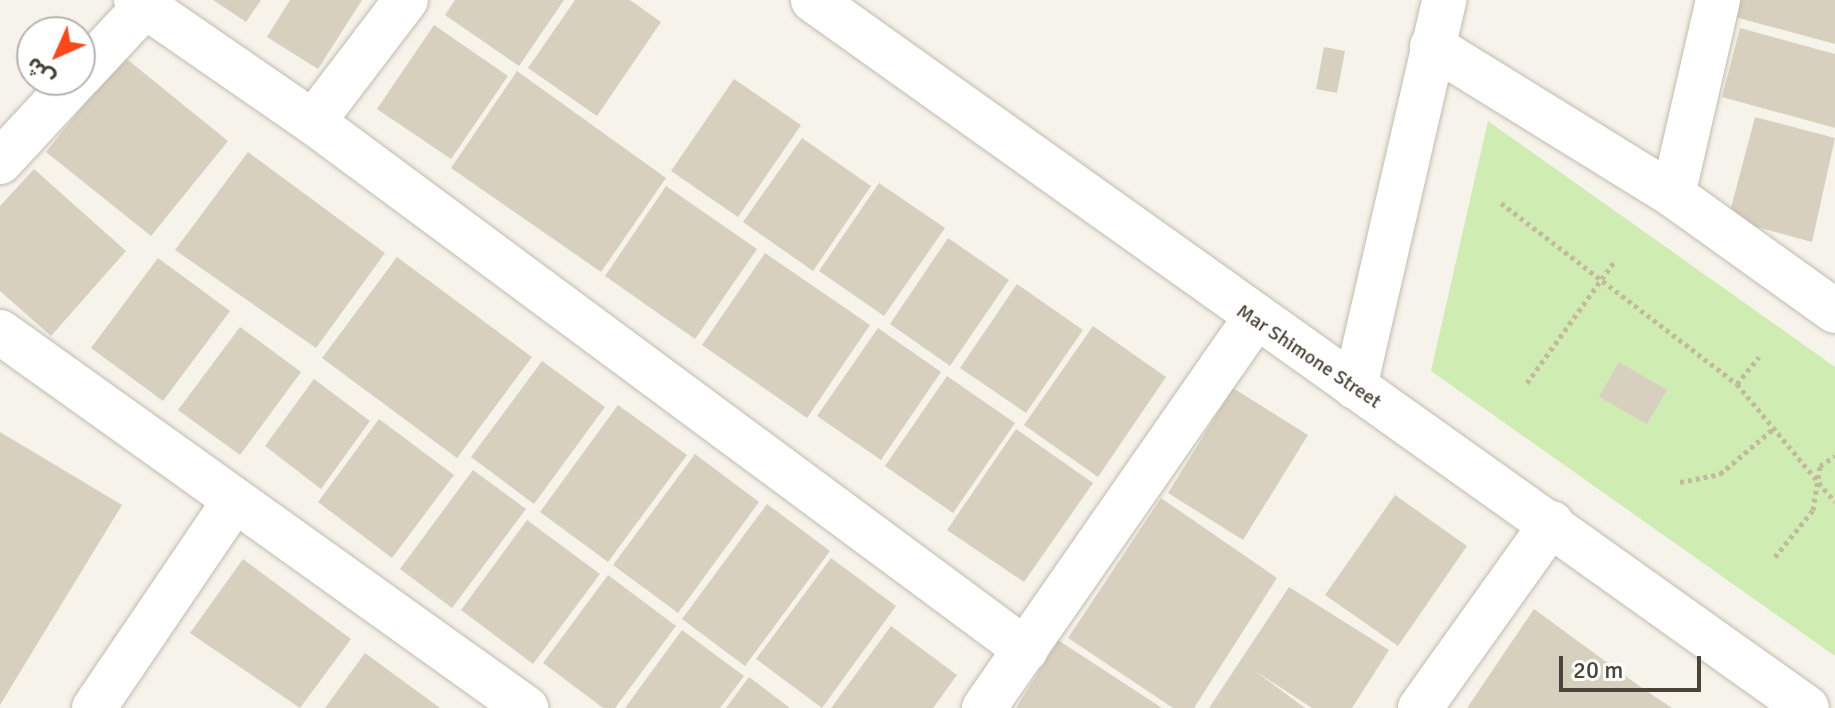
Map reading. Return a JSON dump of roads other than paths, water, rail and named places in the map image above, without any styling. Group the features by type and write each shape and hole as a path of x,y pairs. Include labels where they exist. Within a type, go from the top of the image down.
{"street":[{"path":"313,122 406,0"},
{"name":"Mar Shimone Street","path":"813,0 1254,319 1552,523 1807,708"},
{"path":"1355,387 1444,0"},
{"path":"1673,195 1718,0"},
{"path":"96,57 141,3 313,122 1026,650"},
{"path":"1432,46 1673,195 1835,311"},
{"path":"0,162 61,96"},
{"path":"984,708 1254,319"},
{"path":"0,332 526,708"},
{"path":"94,708 234,501"},
{"path":"1420,708 1552,523"}]}
